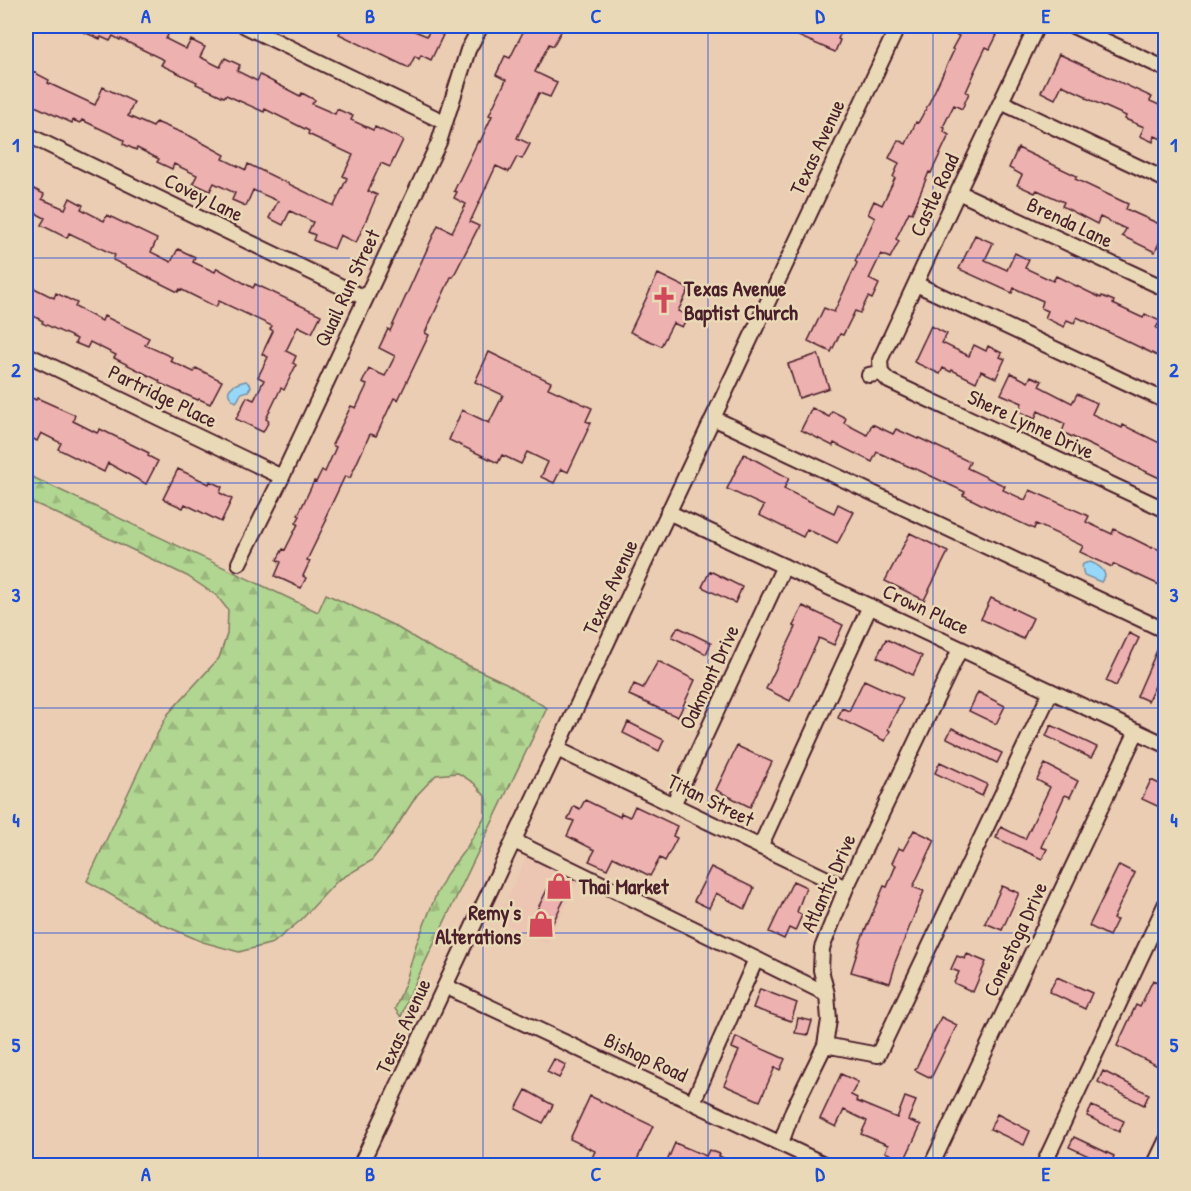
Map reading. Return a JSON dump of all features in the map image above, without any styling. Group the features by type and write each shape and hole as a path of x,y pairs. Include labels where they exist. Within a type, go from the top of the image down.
{"street":[{"path":"245,26 444,122"},
{"name":"Quail Run Street","path":"239,563 282,477 439,142 468,50 481,26"},
{"name":"Texas Avenue","path":"360,1166 898,26"},
{"name":"Castle Road","path":"875,374 1037,26"},
{"path":"1073,26 1166,69"},
{"path":"1001,102 1166,180"},
{"name":"Covey Lane","path":"26,134 365,298"},
{"name":"Brenda Lane","path":"958,192 1166,290"},
{"path":"916,284 1166,400"},
{"name":"Partridge Place","path":"26,354 282,477"},
{"name":"Shere Lynne Drive","path":"875,374 1166,510"},
{"path":"713,418 1166,631"},
{"name":"Crown Place","path":"668,512 1166,745"},
{"name":"Oakmont Drive","path":"673,805 784,566"},
{"path":"760,847 870,606"},
{"name":"Atlantic Drive","path":"781,1143 793,1110 825,1045 829,1020 827,994 821,970 822,948 846,888 960,649"},
{"path":"825,1045 878,1055 1051,691"},
{"name":"Conestoga Drive","path":"931,1166 1137,731"},
{"name":"Titan Street","path":"557,749 846,888"},
{"path":"514,842 827,994"},
{"path":"1043,1166 1166,903"},
{"path":"693,1102 756,959"},
{"name":"Bishop Road","path":"445,987 828,1166"},
{"path":"1154,1166 1166,1141"}],"shaded area":[{"path":"527,856 578,881 547,944 497,920"}],"green space":[{"path":"26,474 318,612 326,594 393,625 433,649 506,683 547,708 407,1000 401,1017 395,1009 416,945 448,872 467,847 485,816 485,796 474,783 458,773 436,775 417,795 390,837 371,861 337,881 301,920 273,943 239,952 203,942 161,924 87,881 145,757 168,714 219,658 227,634 228,610 217,596 187,576 26,500"}],"water":[{"path":"246,381 251,387 241,394 236,402 229,394 230,388"},
{"path":"1090,562 1098,565 1103,571 1105,576 1101,582 1084,575 1083,564"}],"building":[{"path":"70,26 172,26 166,39 186,49 191,40 205,47 200,57 220,67 225,58 240,65 237,71 257,81 260,75 300,96 302,93 315,100 312,104 335,114 337,109 353,116 351,120 373,130 375,127 403,140 390,167 381,163 368,191 377,195 356,243 340,235 334,249 313,240 315,235 308,232 313,222 290,211 283,225 269,218 278,201 253,190 246,206 232,200 235,193 214,183 210,191 193,183 197,175 174,164 172,169 157,162 159,159 123,144 124,140 82,120 80,123 73,120 72,123 26,102 26,68 49,80 48,83 95,105 103,87 134,102 128,116 153,127 156,122 190,136 225,155 223,159 246,170 248,164 334,206 347,178 343,176 353,155 308,134 309,131 265,109 264,112 196,84 197,82 161,65 164,60 121,39 113,36 110,41 101,37 100,39"},
{"path":"343,26 402,26 427,36 430,29 443,35 431,60 421,55 419,59 415,56 409,68 339,34"},
{"path":"526,26 564,26 553,46 549,44 535,72 557,83 550,97 539,93 517,138 530,144 522,159 517,157 509,172 496,166 470,222 479,226 451,277 425,333 429,335 398,400 394,398 376,436 370,434 350,478 345,476 307,560 310,561 303,576 306,578 301,588 275,576 281,562 277,560 283,549 285,550 298,524 296,523 300,516 298,515 314,481 316,482 322,470 325,472 336,447 332,445 351,406 356,408 367,385 362,383 369,369 385,376 395,356 379,348 388,329 390,331 438,225 452,232 466,204 454,198 457,192 454,191 478,141 480,142 492,116 489,115 506,80 496,75 505,56 510,58"},
{"path":"803,26 844,26 835,52 798,36"},
{"path":"938,26 977,26 997,35 990,49 986,47 974,72 962,109 954,105 943,127 944,132 949,135 931,173 929,172 912,213 909,212 896,239 899,241 890,258 881,254 869,279 879,284 872,299 868,297 860,313 855,311 831,352 808,341 824,308 834,312 875,218 868,214 874,201 882,205 895,178 893,177 899,163 889,158 898,140 906,144 916,122 918,123 928,105 954,50 952,49 959,36"},
{"path":"1059,54 1152,97 1150,101 1166,108 1166,141 1155,136 1153,142 1140,136 1144,127 1062,85 1055,99 1041,92"},
{"path":"1018,148 1077,176 1075,179 1128,204 1126,209 1166,227 1155,252 1122,236 1126,229 1100,217 1097,224 1062,206 1064,202 1037,190 1035,193 1017,185 1022,175 1009,168"},
{"path":"26,185 44,194 42,199 65,209 70,198 83,205 81,209 104,221 107,215 157,239 151,252 171,262 178,249 195,257 193,262 215,272 217,268 253,288 255,284 321,315 312,333 298,326 286,351 296,356 293,363 296,365 284,390 281,388 266,419 269,421 263,432 236,419 247,397 254,400 264,380 258,377 268,357 262,354 273,331 270,329 272,326 219,301 216,307 180,289 178,292 113,260 115,255 69,233 67,238 41,225 45,218 26,208"},
{"path":"975,235 993,243 985,260 1007,270 1015,253 1029,260 1025,268 1053,281 1056,276 1101,298 1102,296 1114,301 1113,304 1143,318 1145,314 1160,321 1156,328 1166,333 1166,360 1077,317 1074,323 1067,320 1064,327 1045,318 1048,311 1041,308 1043,301 1014,288 1012,293 959,269"},
{"name":"Texas Avenue Baptist Church","path":"658,274 689,289 678,311 688,316 682,327 673,323 661,346 630,332"},
{"path":"26,284 54,298 56,293 77,303 75,307 102,321 104,316 149,338 145,345 172,357 170,361 194,372 196,368 222,381 210,404 159,383 160,381 114,358 116,355 90,342 87,348 75,343 77,339 42,323 43,321 26,312"},
{"path":"931,326 947,334 942,343 969,356 974,345 986,351 988,346 1002,353 1000,357 1005,359 996,378 981,371 976,382 952,370 951,372 943,368 940,374 914,362"},
{"path":"489,352 551,382 548,388 592,408 586,421 591,423 568,472 561,469 554,483 541,477 548,462 527,452 521,464 502,455 498,463 449,440 462,410 489,423 503,395 475,382"},
{"path":"818,354 829,388 799,398 788,364"},
{"path":"1011,373 1028,382 1031,376 1042,381 1039,386 1072,403 1077,394 1097,403 1092,414 1122,428 1123,425 1166,446 1161,457 1166,459 1166,481 1062,432 1065,424 1038,411 1035,419 1019,411 1022,403 1001,394"},
{"path":"26,395 75,415 73,421 97,433 100,429 149,453 148,456 158,461 146,484 108,463 104,472 58,449 61,443 41,433 37,441 26,435"},
{"path":"812,408 829,417 832,411 846,418 844,423 867,435 872,424 893,434 896,429 919,438 970,462 967,468 1005,486 1003,490 1025,500 1030,490 1089,516 1086,522 1112,534 1114,529 1152,548 1166,552 1166,588 1114,564 1112,567 1080,552 1083,546 1036,524 1034,529 963,495 965,492 912,467 877,452 872,462 801,430"},
{"path":"744,454 789,478 784,489 834,513 838,504 854,512 837,544 807,529 803,537 759,515 764,506 727,489"},
{"path":"178,469 209,484 210,481 222,487 220,493 232,499 221,522 185,504 183,508 163,499"},
{"path":"910,533 948,552 924,600 885,581"},
{"path":"710,571 742,587 735,603 702,587"},
{"path":"991,598 1033,618 1023,639 981,619"},
{"path":"803,606 843,625 834,645 819,638 790,701 766,689 796,627 793,626"},
{"path":"678,627 711,643 706,654 672,637"},
{"path":"1129,633 1139,638 1116,686 1106,681"},
{"path":"886,639 922,656 913,675 877,657"},
{"path":"1162,639 1166,640 1166,662 1148,701 1137,696"},
{"path":"658,661 695,680 678,717 629,695 634,684 643,688"},
{"path":"864,680 903,698 888,729 890,731 885,741 838,718 842,708 849,711"},
{"path":"978,692 1005,706 996,724 969,711"},
{"path":"628,722 664,740 659,751 623,733"},
{"path":"1051,725 1097,747 1091,758 1046,736"},
{"path":"952,728 1002,753 997,763 947,738"},
{"path":"737,746 772,762 750,807 716,790"},
{"path":"940,762 987,784 982,796 935,773"},
{"path":"1045,764 1078,781 1070,797 1065,795 1041,847 1047,849 1042,859 996,838 1001,827 1025,839 1050,787 1037,780"},
{"path":"1151,780 1166,787 1166,810 1142,799"},
{"path":"585,800 620,817 621,813 630,817 635,806 677,826 673,836 677,838 665,861 660,858 650,876 613,857 607,869 589,861 595,850 567,836 574,821 568,819 574,806 580,809"},
{"path":"914,830 935,840 913,887 924,891 894,965 890,983 851,972 861,940 884,886 887,887 896,865 892,863 899,848 903,850"},
{"path":"1119,865 1135,873 1113,919 1117,920 1109,936 1089,926"},
{"path":"711,867 754,888 745,909 716,893 709,908 694,901"},
{"path":"555,874 572,883 547,935 529,926"},
{"path":"793,881 806,887 797,912 802,915 795,931 789,928 784,939 769,932"},
{"path":"1002,886 1019,893 1002,930 985,923"},
{"path":"967,954 986,962 973,992 954,983 959,972 951,969 957,956 965,959"},
{"path":"1057,977 1092,993 1085,1009 1049,992"},
{"path":"1153,980 1166,986 1166,1070 1117,1046 1136,1005 1140,1007"},
{"path":"760,989 797,1003 791,1021 753,1008"},
{"path":"941,1017 957,1025 931,1078 915,1070"},
{"path":"798,1018 812,1021 808,1035 795,1033"},
{"path":"736,1037 785,1059 780,1070 775,1067 760,1101 724,1085 739,1051 732,1048"},
{"path":"554,1059 566,1065 559,1078 547,1072"},
{"path":"1103,1071 1149,1094 1144,1105 1098,1082"},
{"path":"841,1074 858,1082 851,1095 857,1098 856,1101 897,1118 905,1097 916,1101 908,1120 921,1125 904,1161 885,1152 888,1145 861,1134 867,1121 844,1110 836,1127 820,1119"},
{"path":"526,1090 553,1105 543,1123 516,1109"},
{"path":"590,1096 653,1126 634,1166 608,1166 592,1158 595,1151 570,1139"},
{"path":"1092,1106 1124,1121 1119,1132 1087,1116"},
{"path":"997,1114 1030,1131 1024,1145 990,1129"},
{"path":"1074,1137 1114,1156 1110,1166 1069,1147"},
{"path":"675,1143 706,1156 709,1150 740,1166 665,1166"}],"place":[{"name":"Texas Avenue Baptist Church","path":"664,300"},
{"name":"Thai Market","path":"559,886"},
{"name":"Remy's Alterations","path":"541,924"}]}
